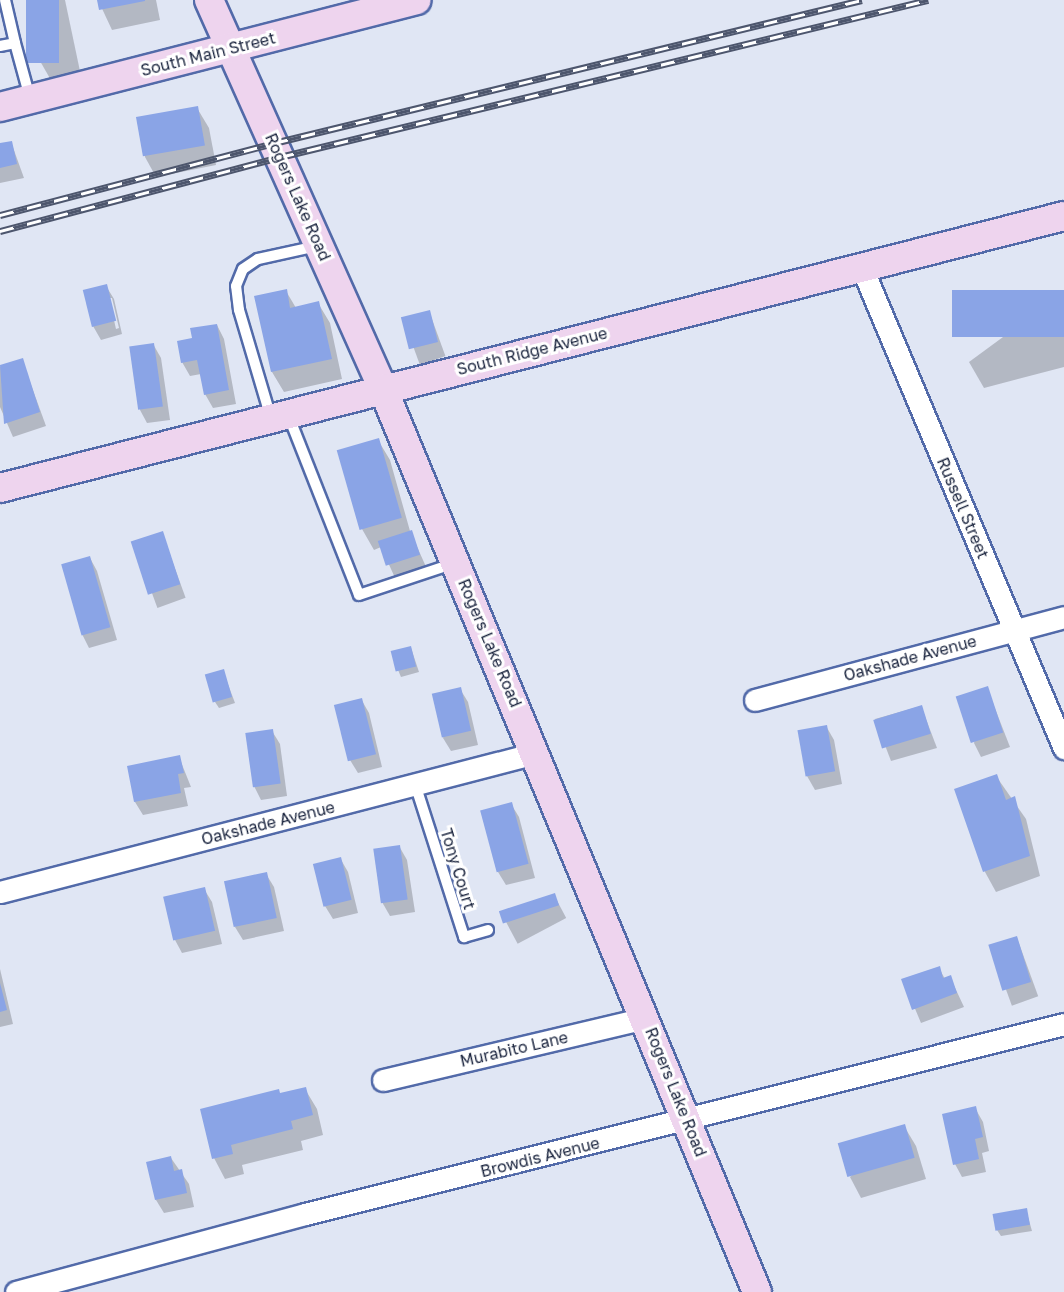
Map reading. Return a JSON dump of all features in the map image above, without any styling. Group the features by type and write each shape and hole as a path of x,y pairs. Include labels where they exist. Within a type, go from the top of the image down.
{"main road":[{"name":"Rogers Lake Road","path":"209,0 383,389 646,1018 757,1292"},
{"name":"South Main Street","path":"0,107 417,0"},
{"name":"South Ridge Avenue","path":"0,488 1064,216"}],"street":[{"name":"Russell Street","path":"862,268 1064,748"},
{"name":"Oakshade Avenue","path":"755,699 1064,618"},
{"name":"Oakshade Avenue","path":"0,892 536,753"},
{"name":"Murabito Lane","path":"383,1080 646,1018"},
{"name":"Browdis Avenue","path":"16,1292 305,1214 1064,1024"}],"lane":[{"path":"5,0 30,100"},
{"path":"0,46 15,43"},
{"path":"320,245 258,259 243,269 236,286 239,310 279,416 359,595 456,563"},
{"name":"Tony Court","path":"416,784 464,938 488,930"}],"building":[{"path":"26,0 59,0 59,63 26,63"},
{"path":"97,0 145,0 145,1 99,10"},
{"path":"198,106 205,145 143,156 136,117"},
{"path":"12,141 17,164 0,168 0,143"},
{"path":"107,284 116,321 92,327 83,290"},
{"path":"287,289 290,308 319,301 332,359 271,372 254,296"},
{"path":"952,290 1064,290 1064,337 952,337"},
{"path":"430,310 438,342 409,349 401,317"},
{"path":"217,324 229,390 204,395 197,360 181,363 177,341 192,338 190,328"},
{"path":"154,343 163,406 138,410 129,346"},
{"path":"23,358 40,412 4,424 0,365"},
{"path":"379,438 402,518 360,530 337,450"},
{"path":"412,530 420,555 386,566 378,541"},
{"path":"163,531 180,584 148,595 131,542"},
{"path":"90,556 110,627 82,635 61,564"},
{"path":"411,646 416,666 396,671 391,651"},
{"path":"224,669 232,697 213,702 205,675"},
{"path":"988,686 1003,733 971,743 956,697"},
{"path":"461,687 471,731 442,738 432,694"},
{"path":"362,698 376,754 348,761 334,705"},
{"path":"922,705 931,734 882,749 873,720"},
{"path":"827,725 835,771 806,776 797,730"},
{"path":"273,729 281,783 253,787 245,733"},
{"path":"180,755 184,773 178,774 181,793 134,802 127,766"},
{"path":"997,774 1006,800 1015,796 1030,856 983,872 954,789"},
{"path":"512,802 529,864 497,872 480,811"},
{"path":"400,845 408,899 381,903 373,849"},
{"path":"341,857 352,900 324,907 313,864"},
{"path":"267,872 277,918 234,927 224,881"},
{"path":"205,887 215,931 173,941 163,897"},
{"path":"555,893 559,905 503,924 499,911"},
{"path":"1017,936 1031,982 1002,991 988,945"},
{"path":"940,966 943,978 951,975 957,993 912,1010 901,979"},
{"path":"0,983 7,1010 0,1012"},
{"path":"306,1087 313,1115 291,1121 293,1129 231,1145 233,1154 212,1159 200,1109 279,1089 280,1093"},
{"path":"976,1106 983,1137 975,1139 979,1159 953,1165 942,1114"},
{"path":"905,1124 915,1158 847,1177 838,1143"},
{"path":"171,1156 174,1171 182,1169 187,1193 155,1200 146,1162"},
{"path":"1027,1208 1030,1225 995,1231 993,1214"}],"railway":[{"path":"0,215 274,143 862,0"},
{"path":"0,231 280,157 928,0"}]}
